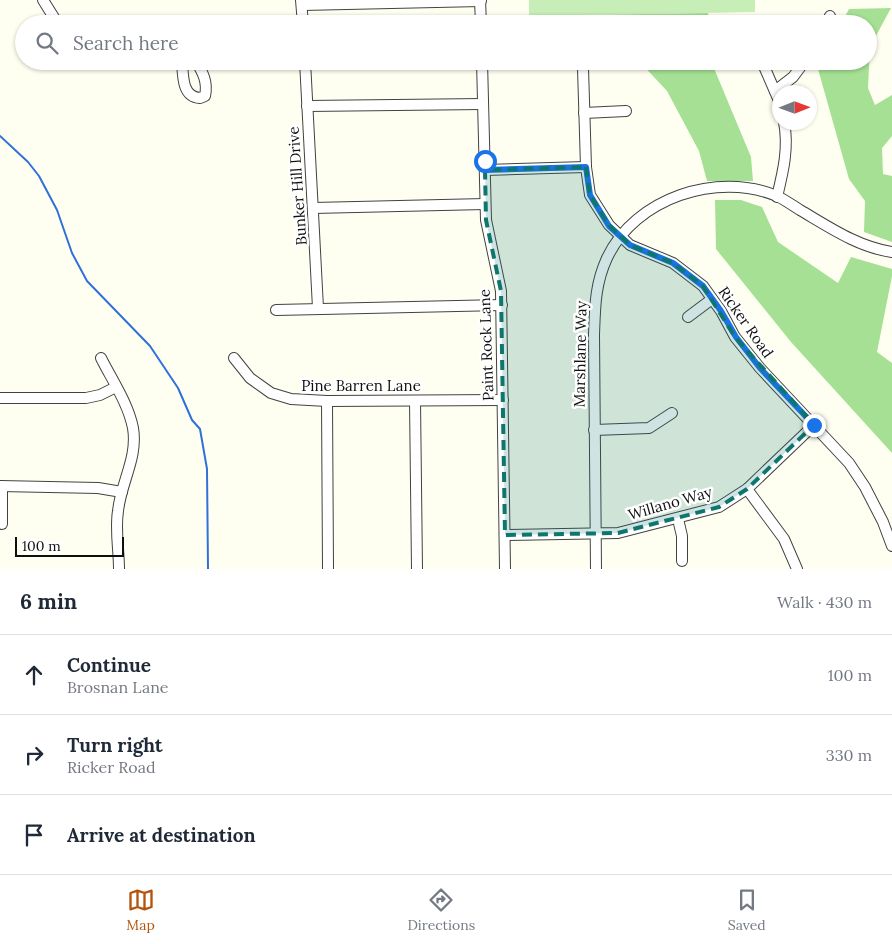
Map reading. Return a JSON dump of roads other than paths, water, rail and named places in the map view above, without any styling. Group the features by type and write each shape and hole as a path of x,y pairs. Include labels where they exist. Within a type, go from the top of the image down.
{"street":[{"path":"43,0 52,15"},
{"path":"302,15 301,2 480,0 481,15"},
{"path":"183,70 186,89 190,96 200,98 205,96 206,88 205,77 201,70"},
{"name":"Bunker Hill Drive","path":"305,70 318,308"},
{"name":"Paint Rock Lane","path":"482,70 485,204 490,245 501,290 502,305 505,569"},
{"name":"Ricker Road","path":"582,70 586,167 590,195 609,226 630,245 673,263 703,286 721,311 736,337 760,368 849,463 865,487 883,522 892,546"},
{"path":"766,70 772,85"},
{"path":"783,85 798,70"},
{"path":"307,106 482,104"},
{"path":"584,113 626,111"},
{"path":"777,196 784,165 787,136 786,130"},
{"path":"485,170 586,167"},
{"name":"Marshlane Way","path":"596,569 595,298 599,280 608,256 620,237 650,210 669,200 693,191 734,186 777,196 853,240 880,250 892,252"},
{"path":"313,208 485,204"},
{"path":"688,317 712,298"},
{"path":"276,310 502,305"},
{"path":"101,358 129,415 134,438 132,460 122,492 117,523 119,569"},
{"name":"Pine Barren Lane","path":"234,358 250,378 271,393 291,399 327,402 503,400"},
{"path":"0,398 86,398 100,395 116,387"},
{"path":"414,401 417,569"},
{"path":"327,402 328,569"},
{"path":"594,430 649,428 672,413"},
{"name":"Willano Way","path":"505,535 618,533 678,519 719,506 747,489 814,425"},
{"path":"2,524 1,486 98,488 122,492"},
{"path":"747,489 784,539 797,569"},
{"path":"678,519 682,536 682,561"}],"waterway":[{"path":"0,136 28,162 39,176 57,210 72,253 87,281 150,346 178,388 192,420 200,429 207,469 208,569"}]}
